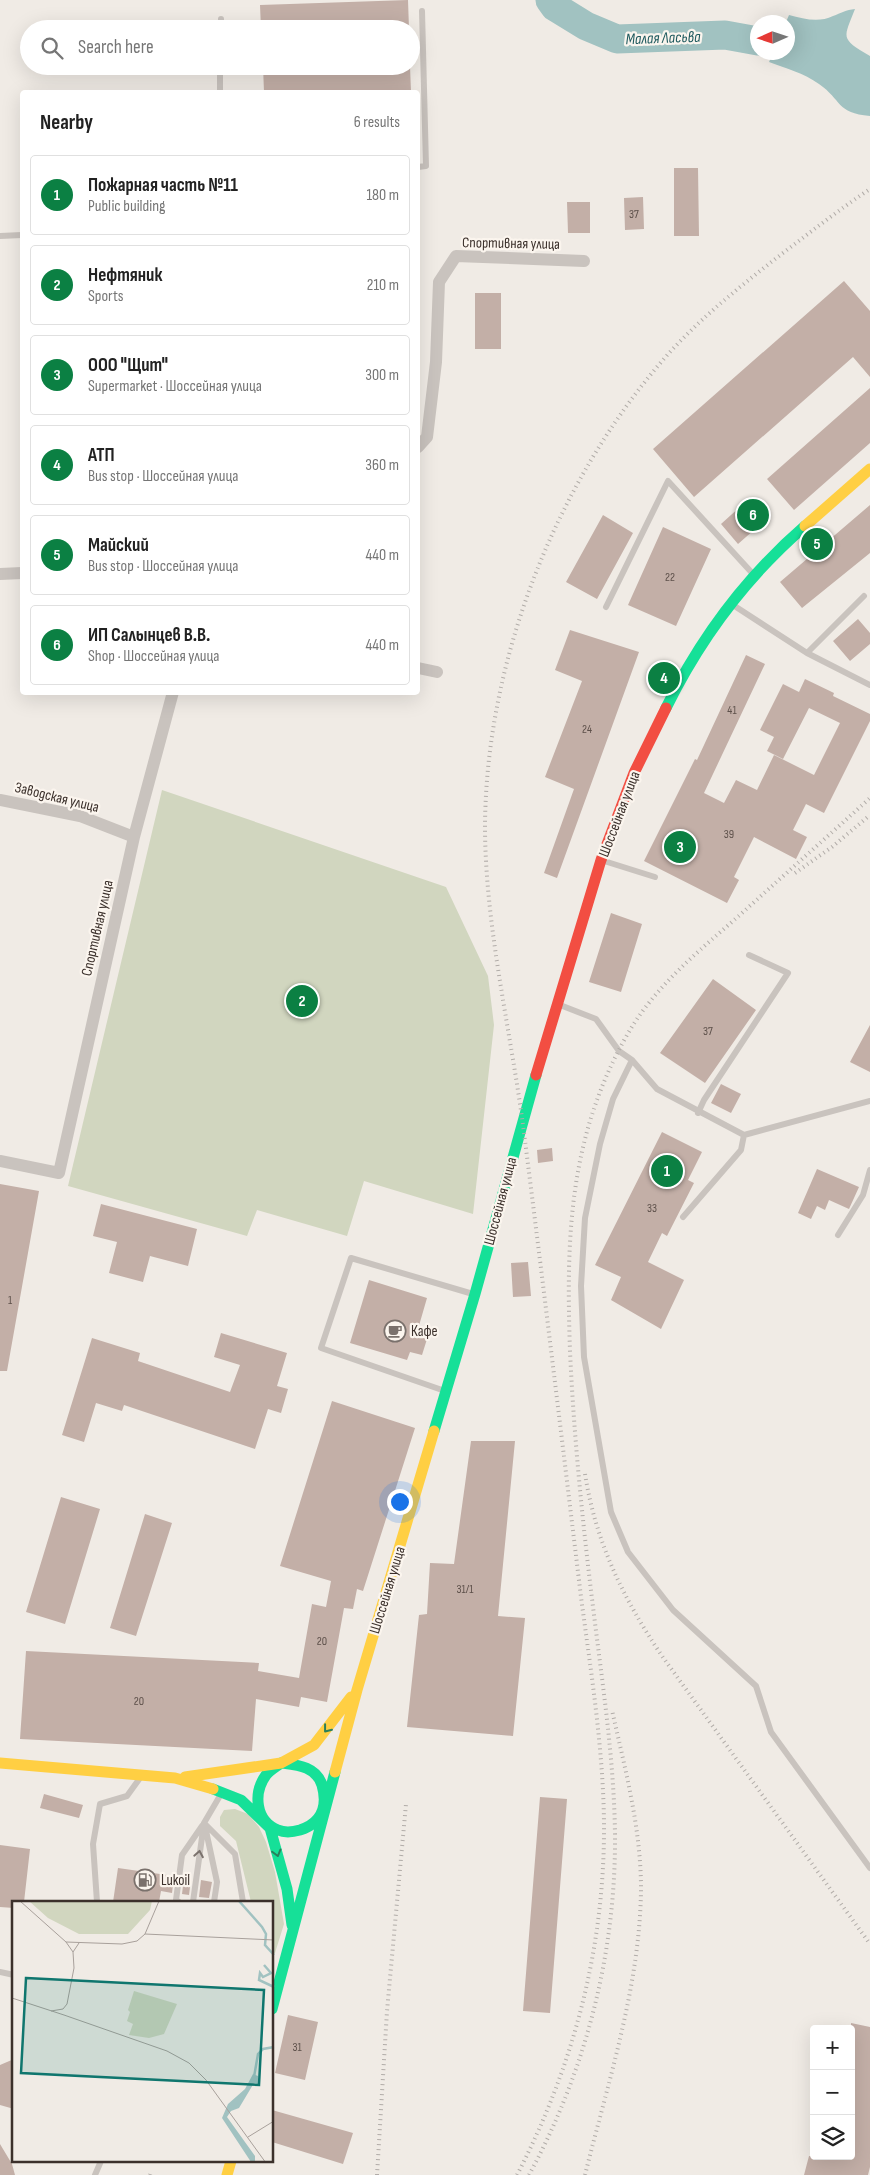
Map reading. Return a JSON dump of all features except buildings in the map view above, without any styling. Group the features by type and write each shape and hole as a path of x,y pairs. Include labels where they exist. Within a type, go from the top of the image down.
{"main road":[{"name":"Шоссейная улица","path":"275,1987 294,1934 323,1813 357,1690 475,1294 522,1121 559,1004 601,860 634,773 696,652 730,603 754,574 786,542 870,469"},
{"path":"294,1934 287,1889 270,1828 257,1802 258,1789 264,1776 281,1763 314,1744 357,1690"},
{"path":"0,1763 175,1778 222,1791 241,1800 270,1828 284,1832 300,1832 313,1825 323,1813 324,1785 315,1772 302,1764 281,1763 175,1778"},
{"path":"227,2175 231,2162"}],"street":[{"name":"Спортивная улица","path":"420,445 427,437 436,362 439,282 456,256 584,261"},
{"path":"0,574 20,573"},
{"path":"420,668 437,672"},
{"name":"Спортивная улица","path":"0,1161 59,1173 134,837 172,695"},
{"name":"Заводская улица","path":"0,800 80,816 134,837"}],"lane":[{"path":"420,167 426,166 422,10"},
{"path":"220,75 220,90"},
{"path":"0,236 20,235"},
{"path":"606,608 668,481 754,574"},
{"path":"807,653 864,596"},
{"path":"730,603 807,653 870,685"},
{"path":"601,860 655,877"},
{"path":"698,1113 704,1100 788,973 749,955"},
{"path":"559,1004 596,1019 619,1051 632,1060 657,1089 698,1113 744,1136 870,1100"},
{"path":"632,1060 613,1098 600,1144 585,1218 581,1286 584,1357 611,1512 628,1552 673,1610 756,1686 771,1732 870,1868"},
{"path":"683,1217 741,1150 744,1136"},
{"path":"838,1235 863,1195 870,1170"},
{"path":"446,1391 321,1348 351,1258 475,1294"},
{"path":"97,1901 93,1844 100,1804 127,1796 143,1774"},
{"path":"178,1901 176,1900 182,1855 204,1823 222,1791"},
{"path":"193,1901 204,1823"},
{"path":"204,1823 218,1882 214,1901"},
{"path":"204,1823 235,1854 243,1901"},
{"path":"95,2175 101,2162"}],"green space":[{"path":"162,790 446,887 488,976 494,1025 473,1214 364,1181 347,1236 257,1210 247,1236 68,1186"},
{"path":"235,1809 248,1814 259,1827 266,1842 275,1872 284,1924 274,1954 274,1901 251,1901 236,1841 220,1826 220,1817 224,1810"}],"water":[{"path":"855,9 848,26 847,37 849,41 870,56 870,116 845,109 813,80 769,62 770,60 795,60 795,16 817,20"}],"waterway":[{"name":"Малая Ласьва","path":"550,0 555,7 586,26 617,39 725,35 750,40"}],"railway":[{"path":"517,2175 555,2091 570,2048 582,2004 592,1960 599,1914 603,1869 604,1822 596,1710 538,1243 518,1088 499,976 489,900 485,826 489,763 499,699 514,635 536,573 563,513 594,455 630,401 670,352 710,313 783,253 870,189"},
{"path":"529,2175 567,2094 582,2052 594,2010 603,1967 614,1879 615,1834 610,1751 583,1516 570,1351 569,1268 571,1228 575,1188 582,1150 593,1111 608,1073 638,1017 664,985 870,798"},
{"path":"795,873 832,847 870,815"},
{"path":"585,1474 596,1523 604,1547 623,1591 635,1613 662,1656 870,1944"},
{"path":"585,2175 613,2069 629,1998 639,1925 641,1889 638,1844 631,1799 612,1710"},
{"path":"377,2175 387,2011 406,1804"}],"traffic: fast":[{"path":"666,708 679,682 726,610 763,566 805,526"},
{"path":"434,1431 475,1294 536,1075"},
{"path":"281,1763 311,1770 319,1779 324,1793 322,1813 314,1823 292,1832 283,1832 270,1826 258,1806 259,1790 262,1782 268,1773 281,1763"},
{"path":"274,2001 335,1772"},
{"path":"213,1789 241,1800 270,1828 287,1889 292,1925"}],"traffic: slow":[{"path":"805,526 870,469"},
{"path":"335,1772 357,1690 434,1431"},
{"path":"185,1777 281,1763 314,1745 351,1697"},
{"path":"0,1763 175,1778 213,1789"},
{"path":"227,2175 231,2162"}],"traffic: jam":[{"path":"536,1075 601,860 634,773 666,708"}],"place":[{"name":"ИП Салынцев В.В.","path":"753,515"},
{"name":"Майский","path":"817,544"},
{"name":"АТП","path":"664,678"},
{"name":"ООО \"Щит\"","path":"680,847"},
{"name":"Нефтяник","path":"302,1001"},
{"name":"Пожарная часть №11","path":"667,1171"},
{"name":"Кафе","path":"395,1331"},
{"name":"Lukoil","path":"145,1880"}]}
